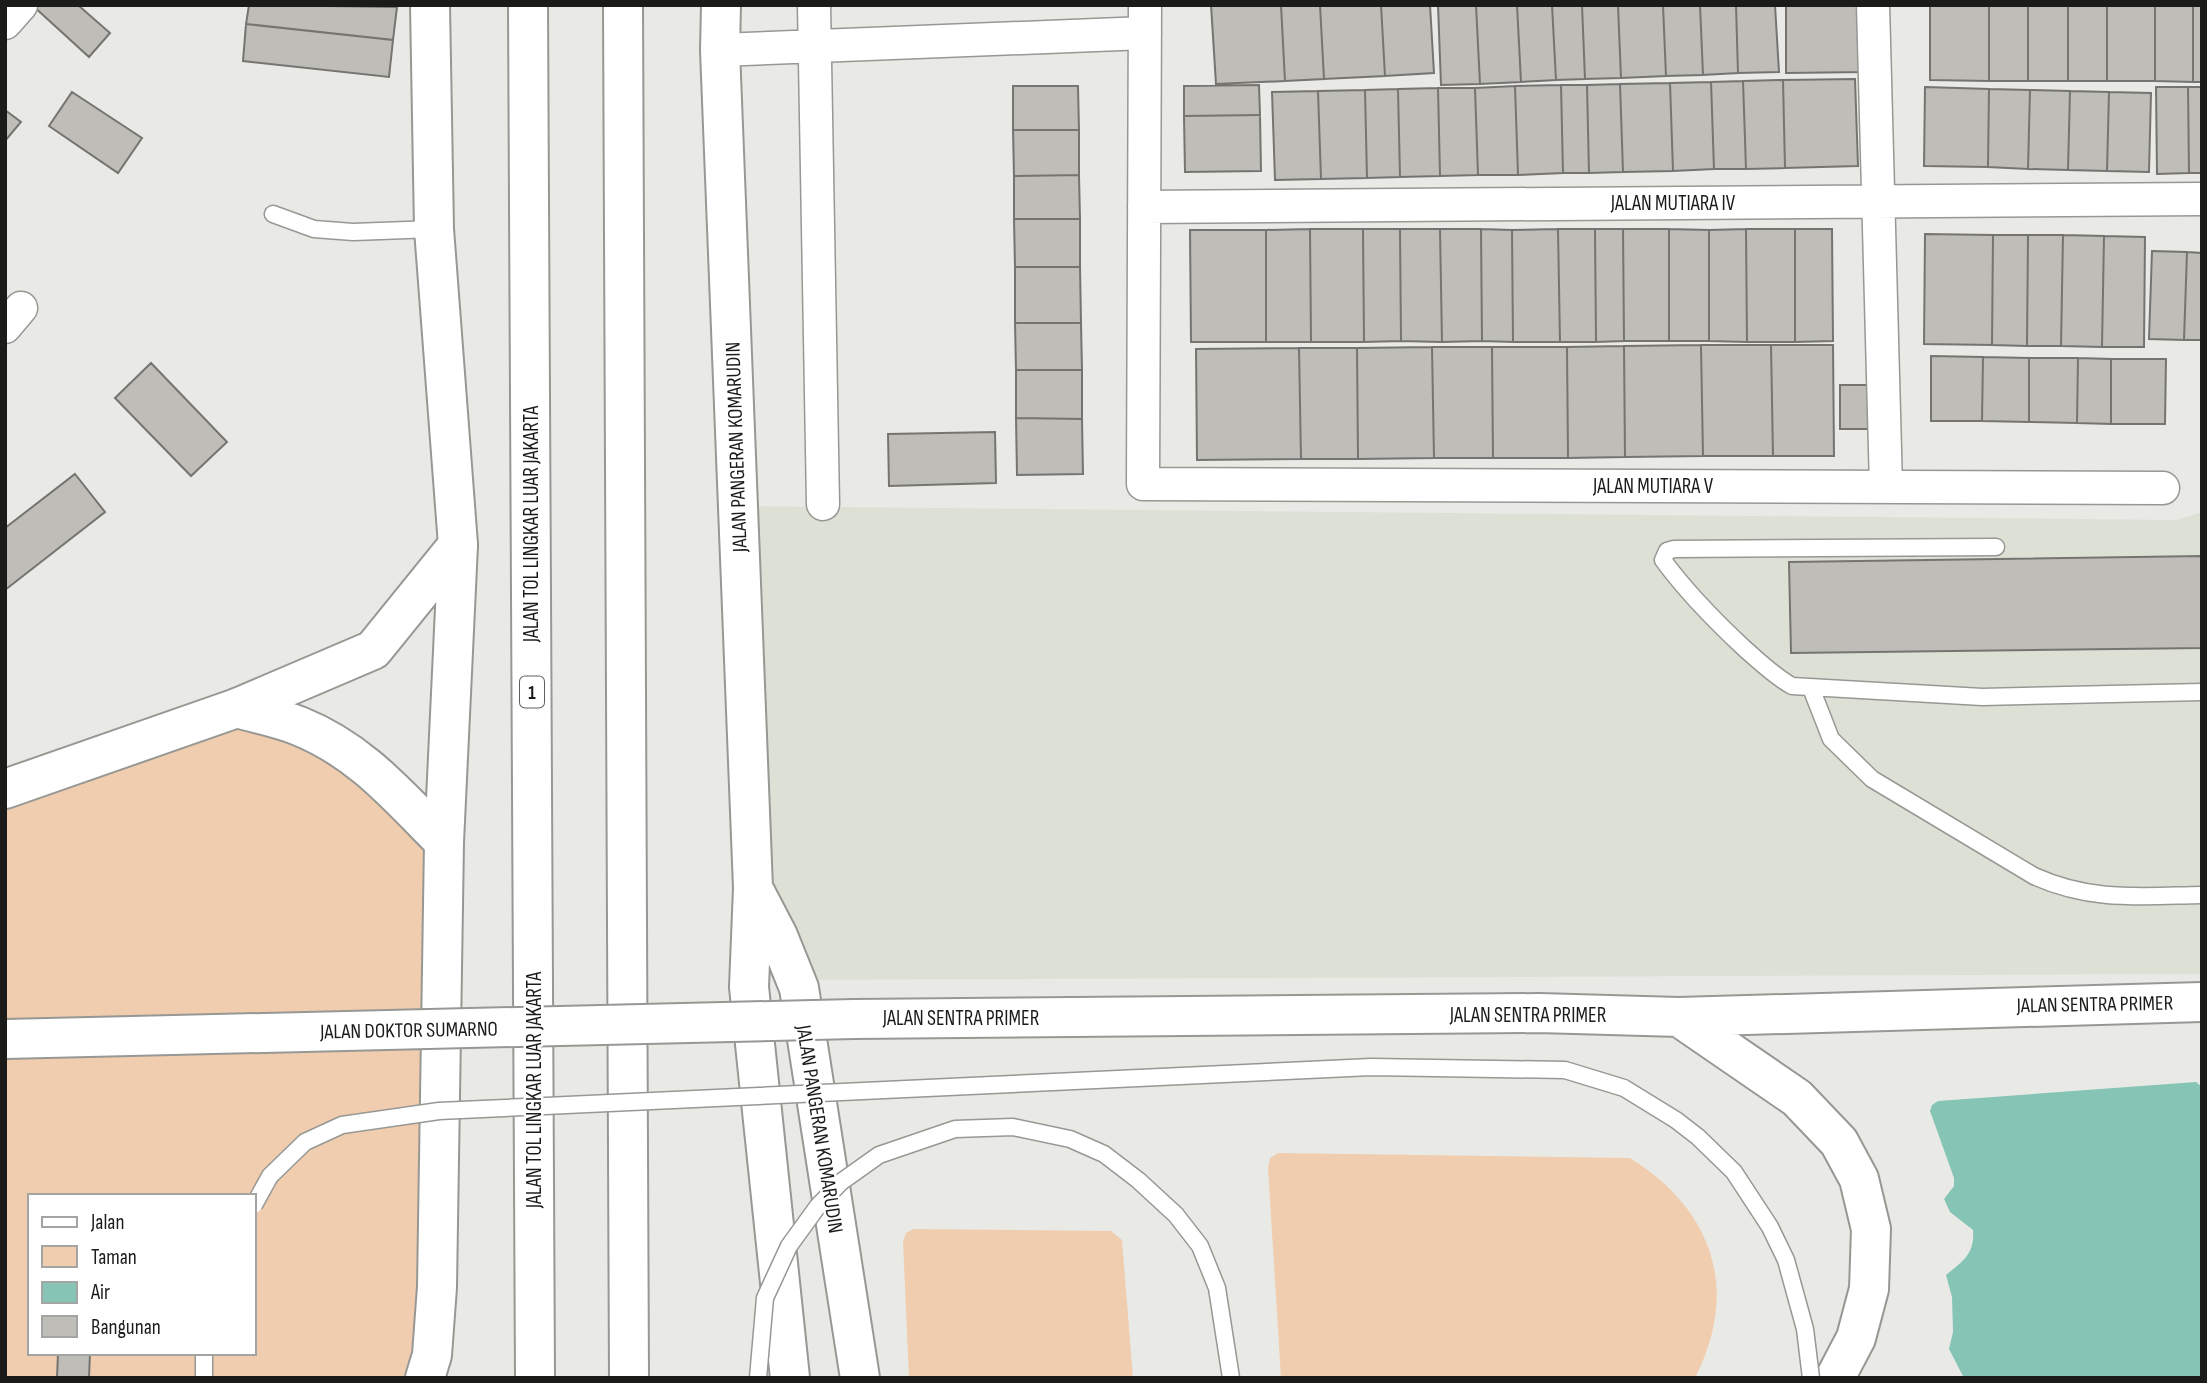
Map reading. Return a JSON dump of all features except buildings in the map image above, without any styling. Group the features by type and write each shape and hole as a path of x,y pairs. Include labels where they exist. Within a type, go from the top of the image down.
{"main road":[{"path":"425,1378 432,1355 437,1287 444,842 458,545 435,229 430,5"},
{"name":"JALAN TOL LINGKAR LUAR JAKARTA","path":"528,5 535,1378"},
{"path":"623,5 629,1378"},
{"name":"JALAN PANGERAN KOMARUDIN","path":"721,5 720,50 753,888 750,987 790,1378"},
{"path":"5,789 237,708 373,650 458,545"},
{"path":"237,708 298,725 336,744 389,785 444,842"},
{"name":"JALAN PANGERAN KOMARUDIN","path":"753,888 778,936 799,988 860,1378"},
{"name":"JALAN SENTRA PRIMER","path":"854,1019 1539,1013 1679,1017 2202,1002"},
{"path":"1679,1017 1797,1098 1839,1142 1859,1179 1871,1229 1869,1289 1856,1338 1835,1378"},
{"name":"JALAN DOKTOR SUMARNO","path":"5,1039 854,1019"}],"street":[{"path":"5,23 21,5"},
{"path":"814,5 822,504"},
{"path":"1873,5 1886,487"},
{"path":"720,50 814,47 1145,19 1144,208"},
{"name":"JALAN MUTIARA IV","path":"1144,208 2202,199"},
{"name":"JALAN MUTIARA V","path":"1144,208 1143,484 2164,488"}],"lane":[{"path":"273,214 314,229 353,232 435,229"},
{"path":"1996,547 1674,549 1667,551 1663,560 1684,588 1717,623 1768,670 1792,686 1982,697 2202,692"},
{"path":"1811,688 1831,739 1872,779 2034,876 2062,888 2099,895 2202,895"},
{"path":"256,1201 270,1176 305,1142 342,1125 439,1111 1371,1067 1565,1070 1624,1088 1676,1120 1734,1172 1770,1227 1786,1260 1805,1329 1811,1378"},
{"path":"758,1378 765,1298 789,1245 818,1206 841,1182 879,1155 955,1129 1013,1127 1070,1139 1104,1154 1138,1180 1175,1216 1200,1246 1217,1288 1231,1378"},
{"path":"204,1355 205,1378"}],"shaded area":[{"path":"738,506 2177,520 2202,512 2202,974 793,980 753,888"}],"green space":[{"path":"237,708 298,725 444,842 423,1378 5,1378 5,789"},
{"path":"1278,1153 1630,1158 1658,1178 1681,1201 1699,1226 1710,1253 1716,1282 1716,1312 1709,1343 1696,1376 1281,1378 1268,1168 1270,1158"},
{"path":"913,1229 1111,1231 1122,1240 1133,1378 909,1378 903,1242 906,1233"}],"water":[{"path":"2196,1082 2202,1087 2202,1378 1964,1378 1949,1349 1953,1332 1952,1297 1946,1275 1963,1261 1970,1251 1973,1230 1950,1212 1944,1199 1954,1186 1954,1178 1930,1111 1932,1105 1938,1101"}]}
